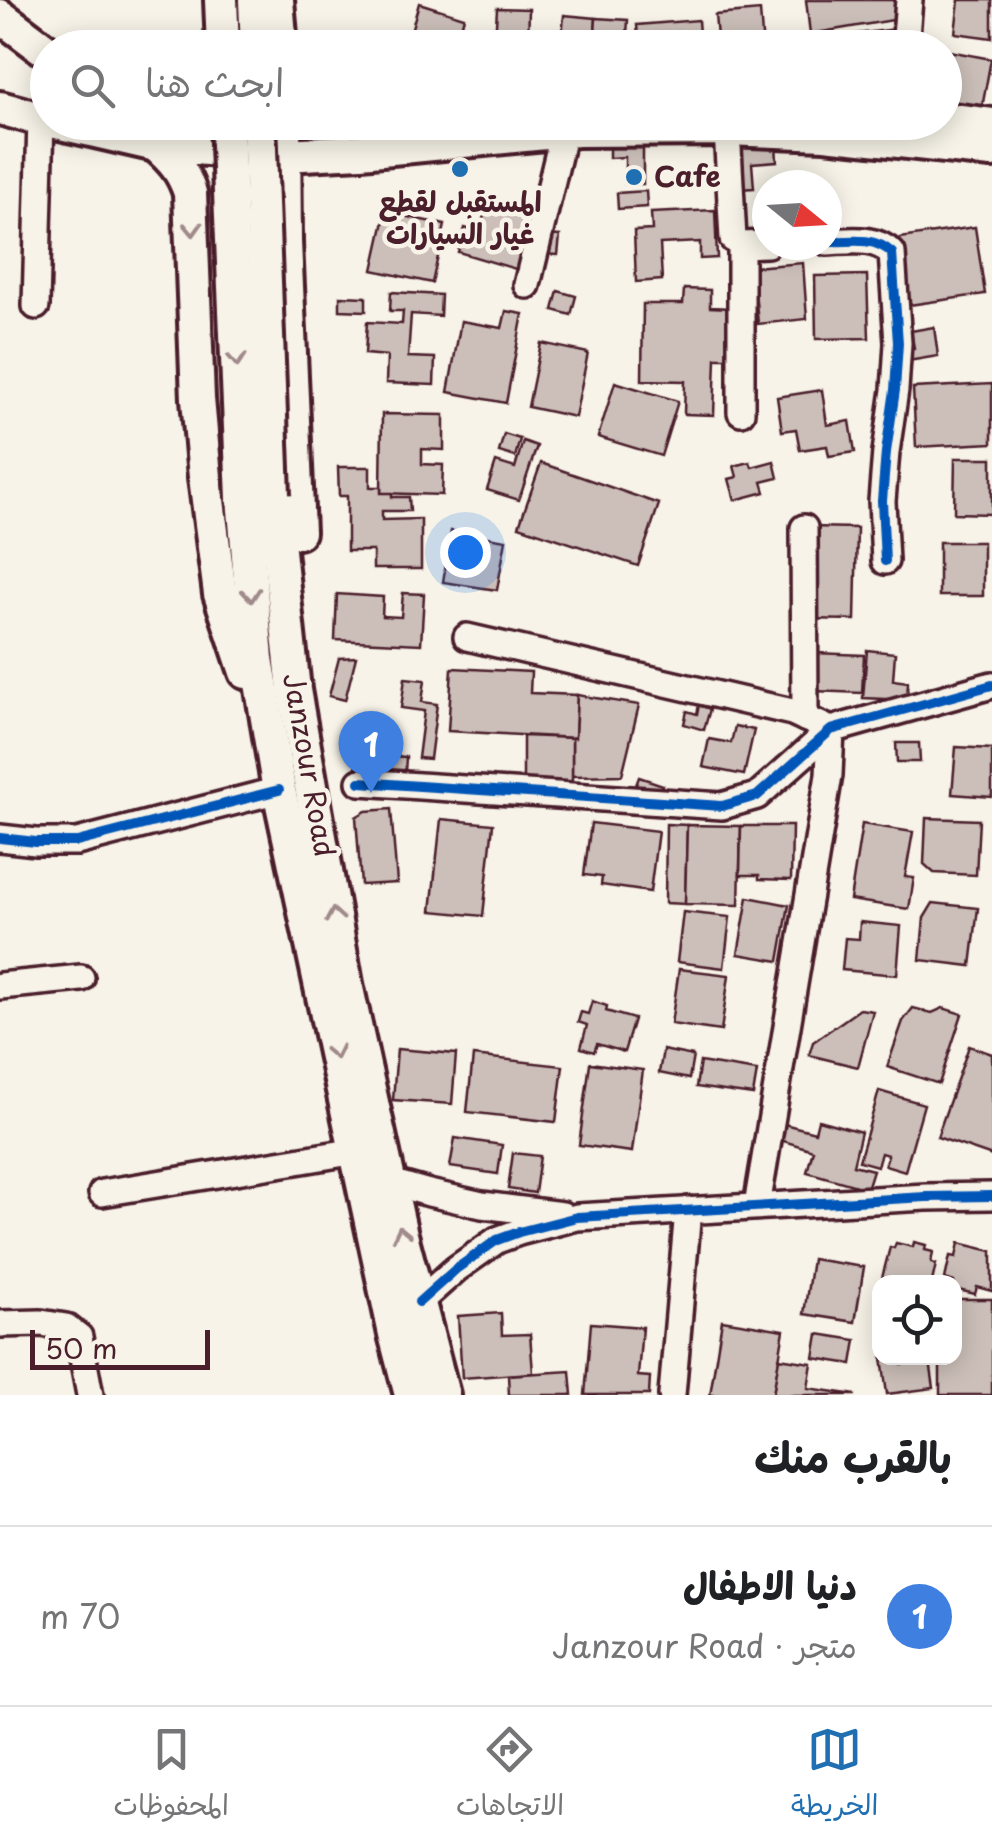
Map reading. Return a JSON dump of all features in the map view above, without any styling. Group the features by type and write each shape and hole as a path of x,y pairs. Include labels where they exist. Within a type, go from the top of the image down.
{"main road":[{"path":"221,0 222,30"},
{"path":"0,16 30,39"},
{"path":"0,48 30,51"},
{"path":"0,108 30,116"},
{"path":"962,121 992,125"},
{"path":"134,140 156,145 247,140"},
{"name":"Janzour Road","path":"228,140 258,496 346,984 400,1234 442,1395"},
{"name":"Janzour Road","path":"259,140 257,659 279,790 411,1395"},
{"path":"284,140 296,504 304,613 294,690"},
{"path":"297,140 360,150 467,140"},
{"path":"889,140 992,151"},
{"path":"156,145 185,176 190,193 198,399 220,594 251,687 265,710"},
{"path":"286,242 298,194 318,171 360,150"}],"street":[{"path":"906,30 909,0"},
{"path":"36,306 47,140"},
{"path":"527,285 562,140"},
{"path":"727,140 733,239 741,245 752,245"},
{"path":"842,241 868,240 883,244 892,254 898,343 882,502 885,561"},
{"path":"741,245 742,412"},
{"path":"804,528 806,718"},
{"path":"467,637 792,712 831,730"},
{"path":"360,782 722,806 757,796 831,730 992,684"},
{"path":"758,1206 829,775 831,730"},
{"path":"0,838 77,842 279,790"},
{"path":"0,986 80,978"},
{"path":"102,1193 357,1151"},
{"path":"390,1182 482,1205 577,1217 926,1196 992,1196"},
{"path":"672,1395 688,1210"},
{"path":"418,1302 456,1268 497,1240 577,1217"},
{"path":"0,1324 66,1327 80,1337 90,1395"}],"building":[{"path":"806,0 897,0 899,19 810,30"},
{"path":"959,0 992,0 992,38 955,30"},
{"path":"419,3 464,17 460,30 411,30"},
{"path":"497,8 529,9 528,30 496,30"},
{"path":"760,11 762,30 716,30 715,15"},
{"path":"564,15 596,18 595,30 563,30"},
{"path":"596,18 628,20 627,30 595,30"},
{"path":"698,20 699,30 637,30 637,25"},
{"path":"962,53 991,59 982,108 962,104"},
{"path":"776,144 777,161 752,163 752,188 739,189 736,147"},
{"path":"643,146 643,184 625,184 625,157 609,158 609,147"},
{"path":"646,191 647,207 618,209 617,193"},
{"path":"488,202 535,216 519,270 458,252 465,228 479,232"},
{"path":"715,210 717,258 700,259 700,242 660,244 662,280 636,282 634,231 652,230 651,213"},
{"path":"386,212 445,225 432,283 373,270"},
{"path":"975,227 985,294 909,305 900,238"},
{"path":"543,235 560,236 558,255 541,254"},
{"path":"803,263 807,319 758,324 753,267"},
{"path":"867,275 869,338 816,339 815,276"},
{"path":"684,289 710,290 710,307 731,308 730,358 716,358 714,415 684,414 685,381 642,380 643,304 683,304"},
{"path":"558,291 576,296 571,315 553,310"},
{"path":"391,292 441,295 440,316 411,314 408,357 435,358 434,385 386,383 387,356 365,354 367,322 402,324 403,311 390,311"},
{"path":"340,296 366,297 366,311 340,310"},
{"path":"506,311 523,314 506,403 448,392 461,321 502,328"},
{"path":"934,327 938,356 908,361 906,349 914,348 911,331"},
{"path":"541,343 588,353 575,417 528,407"},
{"path":"615,382 678,401 661,456 598,437"},
{"path":"992,384 992,443 916,447 913,388"},
{"path":"822,390 827,425 850,421 855,452 829,456 827,446 800,450 796,429 782,431 777,397"},
{"path":"382,414 444,415 444,450 422,449 422,464 443,465 442,495 381,493"},
{"path":"504,434 520,439 515,457 499,452"},
{"path":"523,441 537,446 519,500 487,490 496,462 515,468"},
{"path":"955,458 992,458 992,514 954,513"},
{"path":"774,461 778,478 762,482 765,492 735,500 729,479 737,477 734,466 750,462 752,467"},
{"path":"541,463 659,504 638,566 519,526"},
{"path":"338,467 370,467 370,487 381,487 381,493 392,493 392,497 409,497 410,511 382,511 382,520 421,519 421,569 373,569 373,551 347,551 347,496 339,496"},
{"path":"809,527 857,528 855,620 807,619"},
{"path":"451,531 506,540 497,590 443,582"},
{"path":"939,542 983,542 983,596 939,596"},
{"path":"403,593 424,594 421,644 335,640 337,594 383,597 382,616 401,617"},
{"path":"867,650 895,653 893,680 908,682 907,700 863,698"},
{"path":"815,653 864,655 862,693 814,691"},
{"path":"356,657 345,700 329,696 339,658"},
{"path":"452,668 531,672 530,693 577,695 575,738 448,731"},
{"path":"405,678 425,680 422,702 437,704 430,759 418,758 424,711 401,708"},
{"path":"577,695 639,705 622,775 572,776"},
{"path":"699,705 710,709 704,730 684,724 687,711 697,714"},
{"path":"735,726 754,730 744,775 703,767 709,739 731,743"},
{"path":"523,736 572,738 572,782 523,780"},
{"path":"896,743 919,743 920,762 897,762"},
{"path":"956,747 992,749 992,797 952,794"},
{"path":"357,754 406,757 405,772 356,769"},
{"path":"639,777 663,785 657,801 633,793"},
{"path":"391,809 397,883 361,885 356,817 366,811"},
{"path":"926,818 979,820 976,875 934,873 924,864"},
{"path":"441,819 493,824 483,916 431,911"},
{"path":"591,823 658,831 650,892 601,885 602,877 584,875"},
{"path":"666,824 687,825 685,904 665,903"},
{"path":"862,824 913,832 905,877 914,878 909,909 850,900"},
{"path":"687,825 741,826 739,905 685,904"},
{"path":"741,826 792,826 791,880 740,875"},
{"path":"748,897 789,905 779,961 738,954"},
{"path":"933,903 978,908 971,966 920,960 924,918"},
{"path":"683,912 730,917 724,968 677,962"},
{"path":"860,922 901,926 897,975 842,970 845,938 859,939"},
{"path":"679,969 729,975 721,1031 671,1024"},
{"path":"592,1001 607,1006 606,1011 634,1019 624,1052 597,1044 594,1052 581,1048 587,1025 578,1022 581,1012 588,1014"},
{"path":"913,1008 932,1013 943,1008 962,1014 939,1084 887,1067 903,1021"},
{"path":"860,1009 873,1011 858,1067 809,1055 813,1042"},
{"path":"969,1046 992,1054 992,1156 937,1137"},
{"path":"397,1049 456,1054 452,1104 393,1100"},
{"path":"663,1050 693,1056 689,1079 659,1073"},
{"path":"473,1056 563,1066 556,1122 467,1112"},
{"path":"700,1062 757,1071 753,1095 696,1087"},
{"path":"590,1063 643,1070 632,1152 579,1145"},
{"path":"879,1091 924,1104 905,1171 885,1165 888,1155 881,1153 877,1166 859,1161"},
{"path":"818,1120 861,1132 853,1165 873,1170 867,1189 807,1172 813,1150 780,1140 784,1124 815,1132"},
{"path":"455,1138 502,1145 498,1174 450,1167"},
{"path":"513,1153 540,1156 535,1193 508,1189"},
{"path":"914,1242 933,1252 934,1275 883,1275 890,1247 894,1248 896,1243 913,1247"},
{"path":"959,1243 992,1251 992,1291 977,1287 975,1294 962,1291 962,1275 946,1275 950,1256 956,1257"},
{"path":"812,1259 864,1267 855,1322 804,1314"},
{"path":"962,1299 992,1299 992,1395 940,1395 940,1365 962,1365"},
{"path":"501,1313 502,1335 530,1334 533,1373 462,1378 458,1316"},
{"path":"722,1320 784,1330 773,1395 710,1395"},
{"path":"591,1323 642,1327 638,1376 650,1377 649,1395 585,1395"},
{"path":"818,1334 856,1340 852,1364 814,1358"},
{"path":"779,1358 812,1363 808,1388 856,1395 773,1395"},
{"path":"883,1365 931,1365 934,1388 887,1394"},
{"path":"570,1371 572,1395 509,1395 508,1375"}],"cycle path":[{"path":"842,241 870,242 892,253 898,343 882,501 885,561"},
{"path":"360,782 722,806 757,796 831,730 992,685"},
{"path":"0,838 77,842 279,790"},
{"path":"419,1302 497,1240 577,1217 992,1196"}],"place":[{"name":"المستقبل لقطع غيار السيارات","path":"460,169"},
{"name":"Cafe","path":"634,177"},
{"name":"دنيا الاطفال","path":"371,793"}]}
